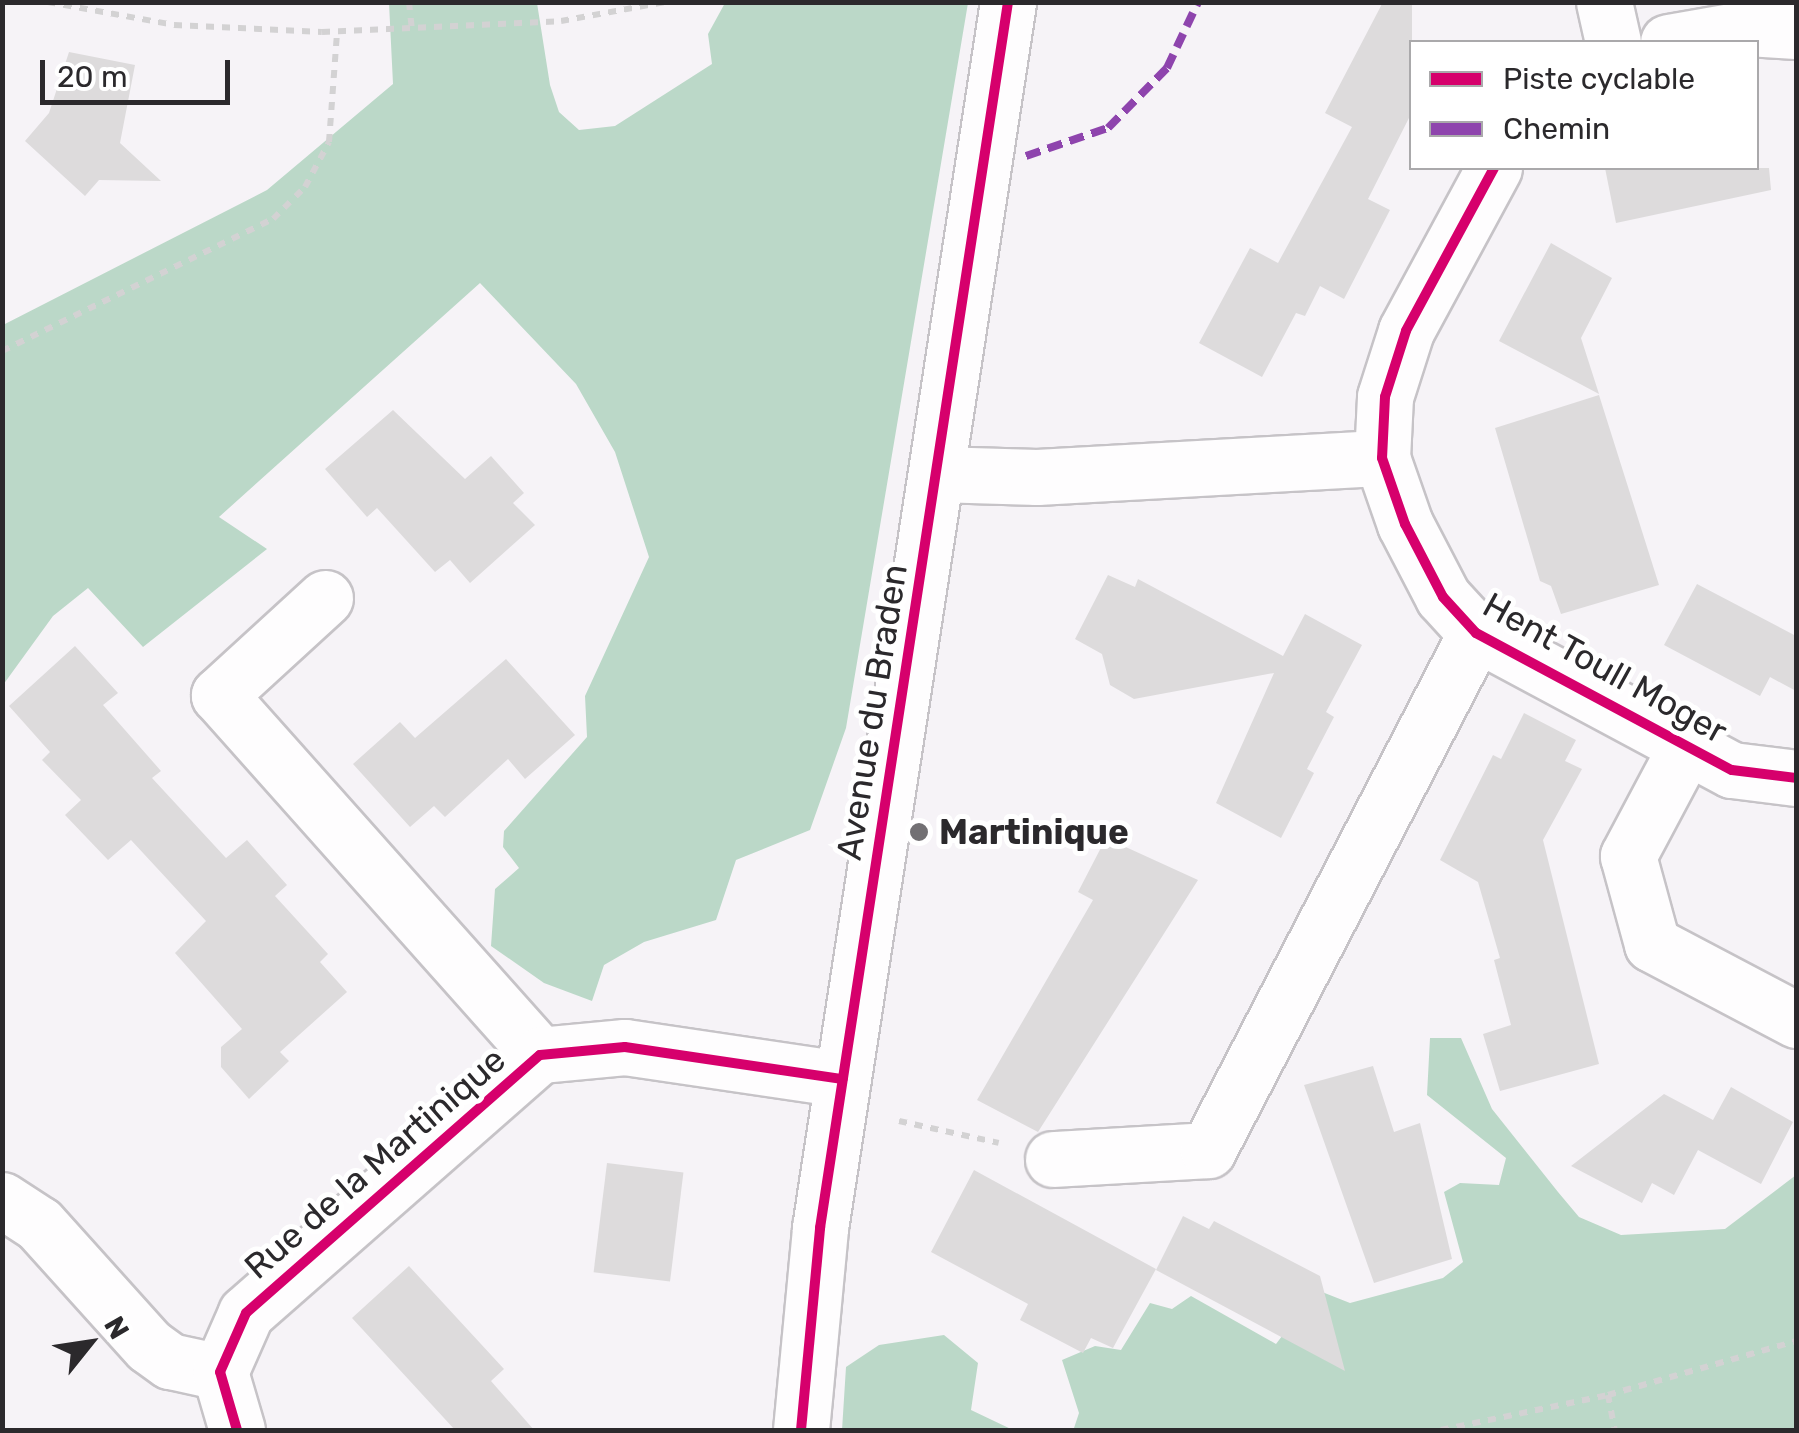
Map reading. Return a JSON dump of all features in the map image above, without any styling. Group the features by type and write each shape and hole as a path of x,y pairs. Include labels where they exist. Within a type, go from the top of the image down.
{"street":[{"name":"Avenue du Braden","path":"801,1430 807,1327 1008,2"},
{"path":"1604,2 1613,40"},
{"path":"1677,40 1762,21"},
{"name":"Hent Toull Moger","path":"1493,170 1399,350 1384,397 1382,458 1435,583 1476,634 1744,774 1796,778"},
{"path":"936,474 1037,477 1382,458"},
{"name":"Rue de la Martinique","path":"326,598 220,695 540,1055"},
{"name":"Hent Toull Moger","path":"1052,1158 1208,1150 1476,634"},
{"name":"Hent Toull Moger","path":"1686,745 1628,856 1652,944 1796,1020"},
{"name":"Rue de la Martinique","path":"220,1372 233,1331 269,1290 540,1055 625,1047 841,1093"},
{"path":"2,1200 40,1224 149,1346 170,1361 220,1372 237,1430"}],"path":[{"path":"48,2 174,25 338,32 561,20 666,2"},
{"path":"409,2 412,29"},
{"path":"2,351 272,219 305,187 329,142 338,32"},
{"path":"841,1093 1052,1158"},
{"path":"1440,1430 1608,1395 1796,1341"},
{"path":"1608,1395 1615,1430"}],"green space":[{"path":"389,3 537,3 550,85 559,112 579,130 615,126 712,64 708,34 725,3 968,3 846,728 810,830 736,860 716,920 644,942 604,965 592,1001 544,983 491,946 495,889 519,868 503,847 504,831 587,737 585,696 649,557 615,452 576,384 480,283 219,517 267,549 143,647 88,588 53,616 3,685 3,325 267,190 393,84"},
{"path":"1430,1038 1461,1038 1492,1109 1558,1192 1579,1217 1621,1235 1725,1229 1796,1175 1796,1430 1046,1430 1074,1428 1079,1413 1062,1360 1095,1346 1121,1350 1150,1303 1172,1309 1191,1296 1276,1344 1317,1290 1350,1303 1443,1278 1463,1262 1444,1192 1460,1183 1499,1185 1506,1158 1427,1095"},
{"path":"944,1335 978,1363 971,1410 1013,1430 842,1430 846,1367 879,1345"}],"building":[{"path":"1383,2 1412,2 1409,118 1368,199 1390,210 1344,299 1320,286 1305,316 1296,313 1262,377 1199,343 1250,248 1278,263 1352,127 1325,113"},
{"path":"69,52 135,65 120,143 161,181 99,180 85,196 25,141 49,113"},
{"path":"1769,168 1771,190 1616,223 1605,170"},
{"path":"1551,243 1612,278 1581,338 1599,394 1499,341"},
{"path":"1599,395 1659,585 1561,614 1551,586 1540,581 1495,428"},
{"path":"393,410 465,479 491,456 524,493 513,503 535,525 470,583 450,560 435,572 377,508 367,517 325,469"},
{"path":"1108,575 1135,587 1138,579 1283,656 1305,614 1362,645 1326,712 1334,717 1307,769 1314,773 1281,838 1216,803 1274,673 1134,699 1110,685 1102,654 1075,639"},
{"path":"1697,584 1796,636 1796,691 1770,677 1760,696 1664,645"},
{"path":"75,646 118,693 103,705 161,771 152,778 226,858 247,840 287,885 275,896 328,954 320,962 347,992 280,1052 289,1061 249,1099 221,1067 221,1047 242,1029 175,953 206,921 131,840 108,860 65,815 81,800 42,760 50,752 9,706"},
{"path":"506,659 575,735 525,779 508,759 445,817 434,806 410,827 353,764 400,722 415,738"},
{"path":"1524,713 1576,740 1565,761 1582,769 1543,840 1599,1064 1500,1091 1483,1034 1511,1025 1494,960 1500,958 1478,882 1440,860 1493,755 1501,759"},
{"path":"1106,838 1198,880 1038,1132 977,1100 1093,900 1078,892"},
{"path":"1373,1066 1394,1132 1420,1123 1452,1259 1374,1283 1304,1085"},
{"path":"1731,1087 1793,1122 1761,1184 1698,1150 1674,1195 1652,1183 1642,1203 1571,1166 1664,1094 1713,1120"},
{"path":"607,1163 683,1172 670,1282 594,1272"},
{"path":"974,1170 1156,1269 1113,1348 1091,1338 1083,1353 1020,1320 1028,1304 931,1252"},
{"path":"1183,1216 1209,1229 1214,1221 1320,1276 1345,1371 1156,1270"},
{"path":"409,1266 504,1369 491,1381 534,1430 455,1430 352,1318"}],"marked path":[{"path":"1026,156 1108,128 1167,68 1198,2"}],"cycle path":[{"path":"801,1430 820,1228 1008,2"},
{"path":"1493,170 1406,331 1385,397 1382,458 1405,524 1443,597 1476,633 1732,770 1796,778"},
{"path":"237,1430 220,1372 246,1313 540,1055 625,1047 843,1079"}],"place":[{"name":"Martinique","path":"919,832"}]}
